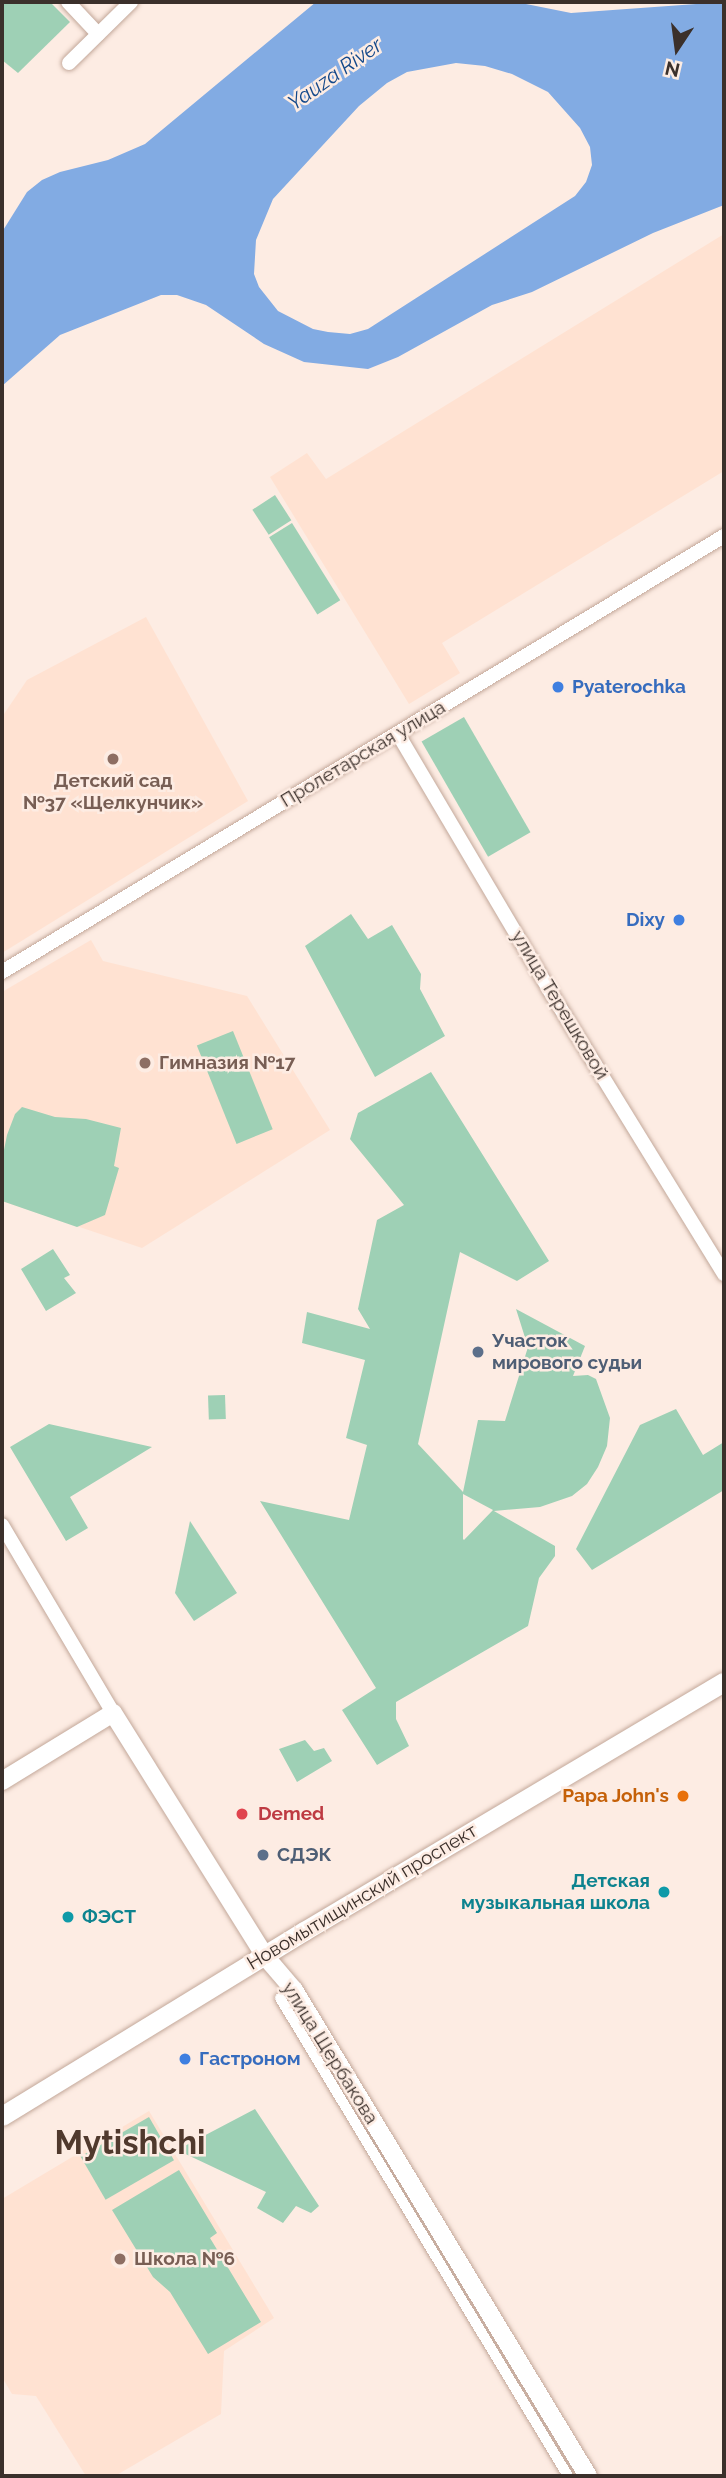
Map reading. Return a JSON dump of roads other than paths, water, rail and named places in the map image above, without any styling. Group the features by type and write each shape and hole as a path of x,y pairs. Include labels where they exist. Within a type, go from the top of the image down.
{"main road":[{"name":"Новомытищинский проспект","path":"2,2116 264,1955 724,1682"}],"street":[{"path":"68,2 98,34"},
{"path":"69,63 131,2"},
{"name":"Пролетарская улица","path":"2,972 724,536"},
{"name":"улица Терешковой","path":"398,734 548,988 724,1274"},
{"name":"улица Щербакова","path":"2,1525 113,1713 264,1955 294,1990 588,2476"},
{"path":"2,1781 113,1713"},
{"name":"улица Щербакова","path":"280,1998 568,2476"}],"water":[{"name":"Yauza River","path":"316,2 516,2 571,13 724,2 724,205 653,233 532,292 492,305 398,357 368,369 304,362 264,344 206,305 177,295 161,295 60,335 2,386 2,232 27,192 42,180 60,172 108,160 145,144","holes":["456,63 485,66 512,74 548,92 580,128 590,147 592,165 586,182 575,196 368,329 350,334 328,332 313,329 278,311 259,287 254,274 256,240 273,199 359,106 387,83 407,72"]}],"place":[{"name":"Pyaterochka","path":"558,687"},
{"name":"Детский сад №37 «Щелкунчик»","path":"113,759"},
{"name":"Dixy","path":"679,920"},
{"name":"Гимназия №17","path":"145,1063"},
{"name":"Участок мирового судьи","path":"478,1352"},
{"name":"Papa John's","path":"683,1796"},
{"name":"Demed","path":"242,1814"},
{"name":"СДЭК","path":"263,1855"},
{"name":"Детская музыкальная школа","path":"664,1892"},
{"name":"ФЭСТ","path":"68,1917"},
{"name":"Гастроном","path":"185,2059"},
{"name":"Школа №6","path":"120,2259"}],"district":[{"name":"Mytishchi","path":"130,2143"}]}
